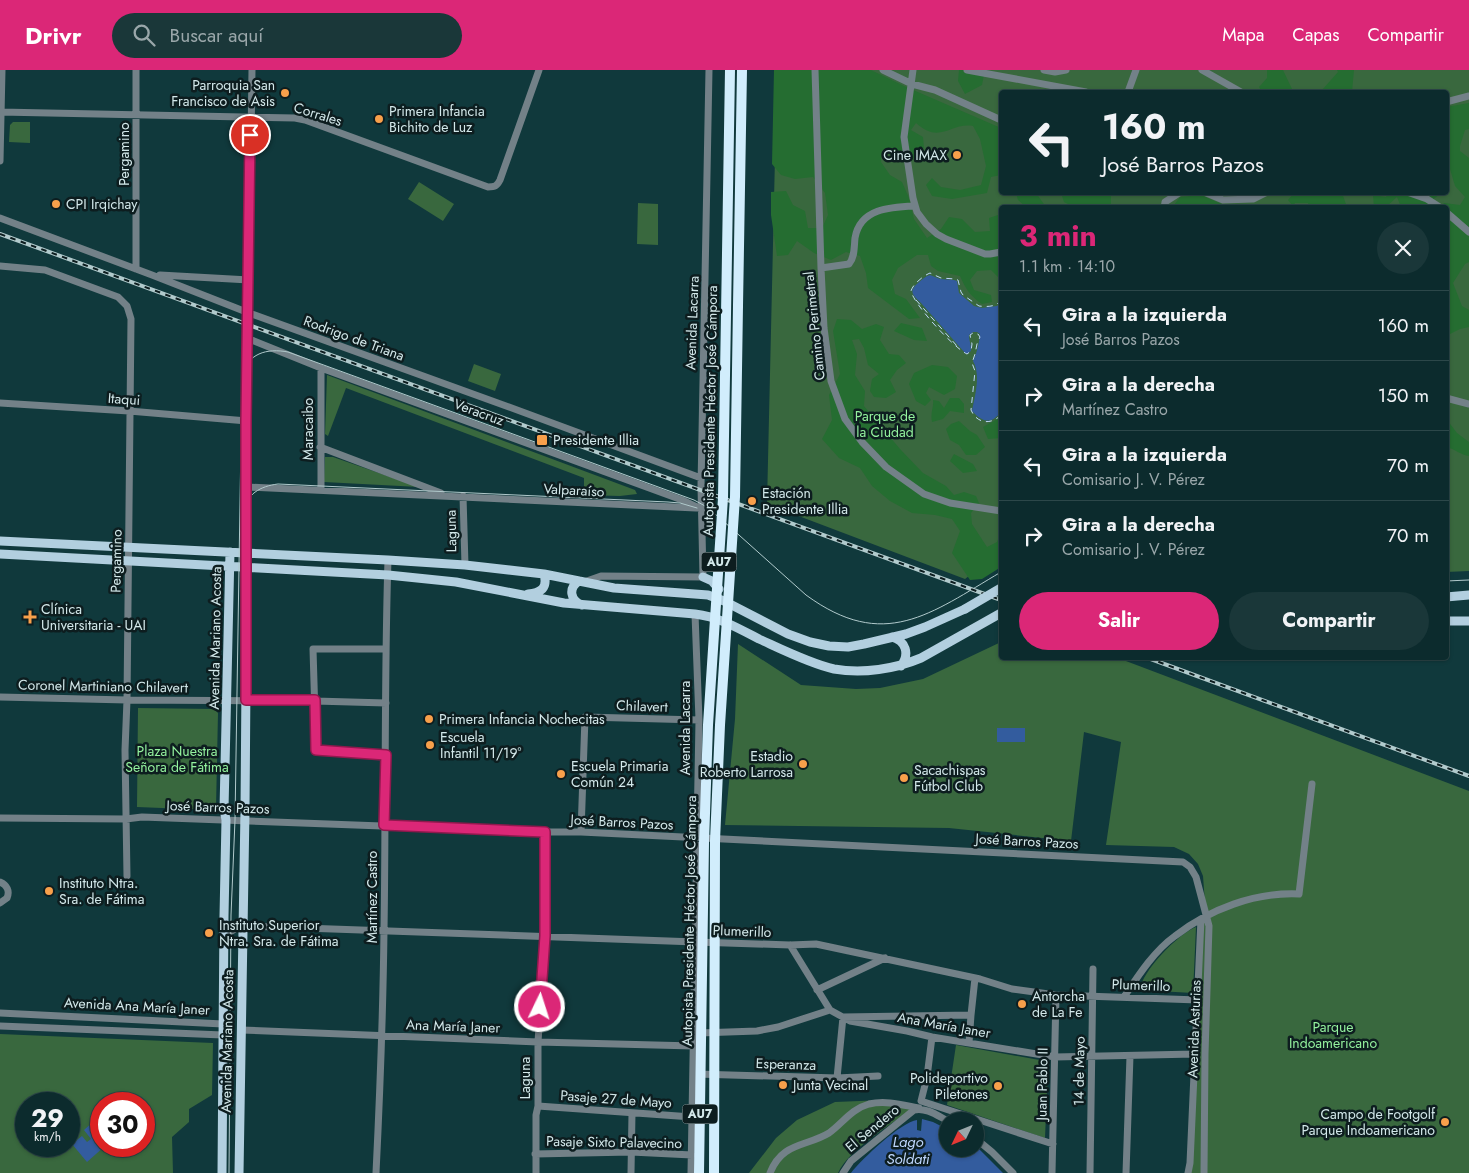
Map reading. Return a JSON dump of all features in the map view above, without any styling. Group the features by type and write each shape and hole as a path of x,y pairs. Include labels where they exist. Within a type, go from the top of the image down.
{"highway":[{"name":"Autopista Presidente Héctor José Cámpora","path":"699,1173 704,842 708,725 723,498 729,70"},
{"name":"Autopista Presidente Héctor José Cámpora","path":"714,1173 716,841 720,725 735,497 741,100 744,70"}],"main road":[{"path":"0,541 388,560 544,574 614,588 699,593 724,601 788,634 823,644 848,646 892,638 925,627 999,589"},
{"name":"Avenida Mariano Acosta","path":"222,1173 226,820 224,809 230,552"},
{"path":"0,554 388,575 456,582 550,601 695,614 724,621 774,645 830,668 864,670 901,666 921,658 999,615"},
{"name":"Avenida Mariano Acosta","path":"239,1173 247,554"},
{"path":"520,594 536,594 541,591 545,586 544,574"},
{"path":"703,576 712,581 719,589 724,601"},
{"path":"582,582 576,584 572,592 572,598 582,605"},
{"path":"1449,597 1469,595"},
{"path":"1449,621 1469,621"},
{"path":"892,638 900,641 905,647 906,657 901,666"},
{"name":"Avenida Ana María Janer","path":"223,1024 240,1030"},
{"name":"Avenida Ana María Janer","path":"223,1035 240,1030"}],"street":[{"path":"0,161 2,70"},
{"name":"Pergamino","path":"136,70 136,269"},
{"name":"Avenida Mariano Acosta","path":"247,554 246,421 252,70"},
{"name":"Corrales","path":"0,112 284,117 305,120 434,168 488,187 493,187 500,180 539,70"},
{"name":"Avenida Lacarra","path":"703,576 701,478 709,70"},
{"name":"Camino Perimetral","path":"816,70 820,268 824,328 831,381 845,419 862,442 886,467 924,494 950,503 999,511"},
{"path":"883,70 912,84 935,90 999,119"},
{"path":"913,70 904,137 911,187 915,206 920,217 946,239 985,254 999,252"},
{"path":"967,70 1075,90"},
{"path":"1044,70 1055,72 1066,70"},
{"path":"1129,90 1136,70"},
{"path":"1202,70 1237,90"},
{"path":"1449,101 1469,96"},
{"path":"1164,205 1165,202 1176,195"},
{"path":"1211,195 1223,200 1253,199 1261,195"},
{"path":"1416,195 1428,199 1437,205"},
{"path":"820,268 849,264 853,260 856,235 861,222 869,214 888,208 915,206"},
{"path":"1449,215 1469,232"},
{"name":"Rodrigo de Triana","path":"0,218 249,313 701,478"},
{"name":"Pergamino","path":"0,266 45,270 118,297 127,306 131,319 125,750 127,876"},
{"path":"152,275 249,280"},
{"name":"Veracruz","path":"248,339 321,368 682,500 701,509"},
{"name":"Maracaibo","path":"321,368 321,490"},
{"path":"1449,399 1469,404"},
{"name":"Itaqui","path":"0,403 246,421"},
{"name":"Valparaíso","path":"320,447 447,496"},
{"name":"Valparaíso","path":"247,487 701,509"},
{"name":"Laguna","path":"463,496 465,566"},
{"name":"Martínez Castro","path":"376,1173 382,1036 388,560"},
{"path":"582,582 601,576 703,576"},
{"name":"Avenida Lacarra","path":"691,1173 699,720 695,614"},
{"path":"386,649 313,648 316,750 386,755"},
{"name":"Coronel Martiniano Chilavert","path":"0,697 227,701 315,700 386,703"},
{"name":"Chilavert","path":"580,832 584,716 699,720"},
{"path":"1124,997 1148,963 1174,936 1204,918 1228,906 1256,898 1281,893 1299,894 1312,784"},
{"name":"José Barros Pazos","path":"0,818 126,819 142,817 580,832 1174,861 1183,862 1190,867 1200,887"},
{"name":"Laguna","path":"536,1173 538,1042 545,936 545,832"},
{"path":"0,882 5,884 8,891 7,898 0,903"},
{"name":"Avenida Asturias","path":"1188,1173 1204,918 1200,887"},
{"name":"Avenida Asturias","path":"1204,918 1209,926 1204,1173"},
{"path":"224,937 231,931 243,926"},
{"name":"Plumerillo","path":"243,926 790,945 816,944 975,978 1012,989 1056,995 1198,1000"},
{"path":"694,1033 757,1031 778,1027 830,1010 790,945"},
{"path":"818,990 885,958"},
{"name":"14 de Mayo","path":"1090,1173 1093,969"},
{"path":"969,1043 975,978"},
{"name":"Juan Pablo II","path":"1052,1173 1056,995"},
{"name":"Ana María Janer","path":"830,1010 850,1021 932,1037 1055,1057 1195,1054"},
{"name":"Avenida Ana María Janer","path":"0,1013 223,1024"},
{"path":"837,1078 843,1017 971,1015"},
{"path":"131,1032 132,1020"},
{"name":"Avenida Ana María Janer","path":"0,1026 223,1035"},
{"name":"Ana María Janer","path":"240,1030 694,1046"},
{"path":"920,1105 927,1077 932,1037"},
{"path":"1126,1173 1130,1056"},
{"name":"Esperanza","path":"693,1074 837,1078 878,1076"},
{"path":"770,1173 780,1157 794,1146 824,1136 848,1115 864,1106 882,1102 920,1105 1053,1144"},
{"name":"El Sendero","path":"843,1173 851,1161 861,1152 920,1105 939,1117"},
{"name":"Pasaje 27 de Mayo","path":"538,1106 692,1117"},
{"path":"631,1173 632,1113"},
{"path":"984,1145 1013,1173"},
{"name":"Pasaje Sixto Palavecino","path":"535,1154 631,1152 692,1156"}],"green space":[{"path":"774,70 871,70 999,127 999,175 991,177 987,193 952,199 932,196 926,185 932,178 941,187 960,190 981,185 986,166 980,139 973,126 958,127 939,133 924,129 916,123 911,130 923,137 924,148 914,158 900,160 891,151 882,150 881,162 890,175 902,182 909,198 914,219 927,238 941,229 949,217 962,219 975,232 990,231 989,218 999,215 999,278 991,270 977,271 970,280 974,290 991,295 992,302 982,304 969,292 960,276 938,271 931,266 928,255 917,255 898,268 892,280 895,294 906,299 920,318 909,319 868,288 866,273 860,256 846,252 831,260 814,253 797,241 788,255 777,256 771,215 771,192 786,191 793,205 805,211 808,228 822,228 828,215 825,193 813,177 795,179 781,175 772,164"},
{"name":"Parque de la Ciudad","path":"777,70 1469,70 1469,571 1449,572 1449,205 999,205 999,553 965,579 767,504"},
{"path":"959,70 985,70 982,85 965,94 958,81"},
{"path":"1267,70 1283,70 1292,89 1322,90 1261,90 1259,87 1267,78"},
{"path":"1337,70 1354,70 1352,90 1322,90 1338,72"},
{"path":"1469,103 1469,129 1465,130 1460,151 1469,158 1469,262 1465,264 1453,283 1462,306 1469,310 1469,327 1449,334 1449,205 1442,205 1444,203 1460,205 1465,197 1455,186 1449,168 1449,106"},
{"path":"13,122 30,122 30,143 9,142 10,125"},
{"path":"419,182 454,204 443,221 408,199"},
{"path":"1017,195 1037,195 1045,205 1024,205 1018,200"},
{"path":"1062,195 1112,195 1111,205 1070,205 1064,202"},
{"path":"1201,195 1224,205 1174,205 1180,197"},
{"path":"1292,195 1343,195 1346,205 1295,203 1292,205 1288,200"},
{"path":"1373,195 1386,197 1387,195 1439,195 1426,205 1400,205 1397,197 1388,205 1374,205"},
{"path":"638,203 658,204 658,245 637,244"},
{"path":"837,319 851,320 862,329 876,324 884,327 880,340 889,354 899,355 906,363 897,370 890,380 896,392 886,398 874,397 870,391 872,379 879,374 868,365 864,348 859,339 852,340 857,354 855,375 865,391 864,406 923,473 946,486 954,495 964,492 976,496 979,503 971,513 972,524 987,547 997,542 999,537 999,568 982,579 970,580 952,553 960,531 952,519 912,513 890,501 872,486 860,468 839,458 822,439 832,420 829,395 840,374 833,331"},
{"path":"901,323 922,328 927,341 914,340 894,331"},
{"path":"474,364 501,374 495,391 468,381"},
{"path":"932,365 948,367 957,376 955,389 944,395 929,387 926,393 931,400 925,406 916,401 909,384 914,373"},
{"path":"327,375 635,490 637,494 620,496 584,495 584,478 346,388 328,436 325,434"},
{"path":"950,398 959,398 964,404 964,413 950,411 943,419 932,422 933,400 939,401 944,408"},
{"path":"999,418 999,438 988,439 983,427"},
{"path":"959,421 977,435 985,447 976,455 966,455 959,445 950,440 946,429 951,424"},
{"path":"1449,422 1457,433 1469,442 1469,456 1449,448"},
{"path":"954,454 973,464 977,471 963,473 950,461"},
{"path":"325,457 333,457 419,487 324,482"},
{"name":"Parque Indoamericano","path":"999,643 999,660 1123,660 1469,791 1469,1173 1190,1173 1201,919 1206,916 1203,876 1198,864 1189,854 1174,847 1106,845 1121,742 1084,732 1071,841 949,828 725,825 735,719 738,644 801,685 856,689 880,688 923,679"},
{"name":"Plaza Nuestra Señora de Fátima","path":"138,708 214,709 218,713 216,808 212,810 137,807"},
{"path":"1196,927 1193,993 1140,990 1147,973 1162,954 1180,937"},
{"path":"0,1034 213,1043 212,1095 189,1109 189,1122 172,1137 173,1173 0,1173"},
{"name":"Polideportivo Piletones","path":"956,1045 1045,1061 1048,1067 1045,1138 984,1117 984,1112 968,1112 947,1105"},
{"path":"885,1100 911,1109 851,1155 838,1173 749,1173 776,1138 797,1120 835,1102"}],"water":[{"path":"930,275 940,279 957,281 959,293 974,306 982,308 999,304 999,414 994,419 983,420 972,411 977,379 977,372 973,361 978,348 980,334 973,332 969,335 971,351 965,353 913,295 912,292 916,285"},
{"path":"997,728 1025,728 1025,742 997,742"},
{"name":"Lago Soldati","path":"922,1119 939,1125 939,1158 984,1158 984,1154 1003,1173 851,1173 872,1151 901,1127 917,1120 917,1130 921,1131"},
{"path":"90,1125 90,1138 84,1130"},
{"path":"82,1136 87,1142 90,1140 90,1157 93,1157 87,1162 80,1154 80,1138"}],"ferry route":[{"path":"999,303 989,306 979,306 963,295 958,280 941,278 930,273 919,280 911,291 919,306 935,326 953,344 967,354 971,351 970,335 973,333 978,334 980,337 972,363 975,371 971,410 977,418 984,422 989,422 999,416"},
{"path":"916,300 957,346"}],"tram line":[{"path":"229,1173 231,915 235,820 242,377 248,362 253,357 266,352 288,352 694,500 707,507 806,595 834,612 859,621 883,624 906,621 929,613 999,573"},
{"path":"244,513 247,501 255,492 278,484 668,502 697,508"},
{"path":"1449,581 1469,580"}],"railway":[{"path":"0,234 999,599"},
{"path":"1153,660 1469,776"}],"place":[{"name":"Parroquia San Francisco de Asis","path":"285,93"},
{"name":"Primera Infancia Bichito de Luz","path":"379,119"},
{"name":"Cine IMAX","path":"957,155"},
{"name":"CPI Irqichay","path":"56,204"},
{"name":"Presidente Illia","path":"542,440"},
{"name":"Estación Presidente Illia","path":"752,501"},
{"name":"Clínica Universitaria - UAI","path":"30,617"},
{"name":"Primera Infancia Nochecitas","path":"429,719"},
{"name":"Escuela Infantil 11/19°","path":"430,745"},
{"name":"Estadio Roberto Larrosa","path":"803,764"},
{"name":"Escuela Primaria Común 24","path":"561,774"},
{"name":"Sacachispas Fútbol Club","path":"904,778"},
{"name":"Instituto Ntra. Sra. de Fátima","path":"49,891"},
{"name":"Instituto Superior Ntra. Sra. de Fátima","path":"209,933"},
{"name":"Antorcha de La Fe","path":"1022,1004"},
{"name":"Junta Vecinal","path":"783,1085"},
{"name":"Polideportivo Piletones","path":"998,1086"},
{"name":"Campo de Footgolf Parque Indoamericano","path":"1445,1122"}],"route":[{"path":"250,135 249,329 246,421 246,700 315,700 316,750 386,755 384,825 545,832 545,936 540,1007"}]}
